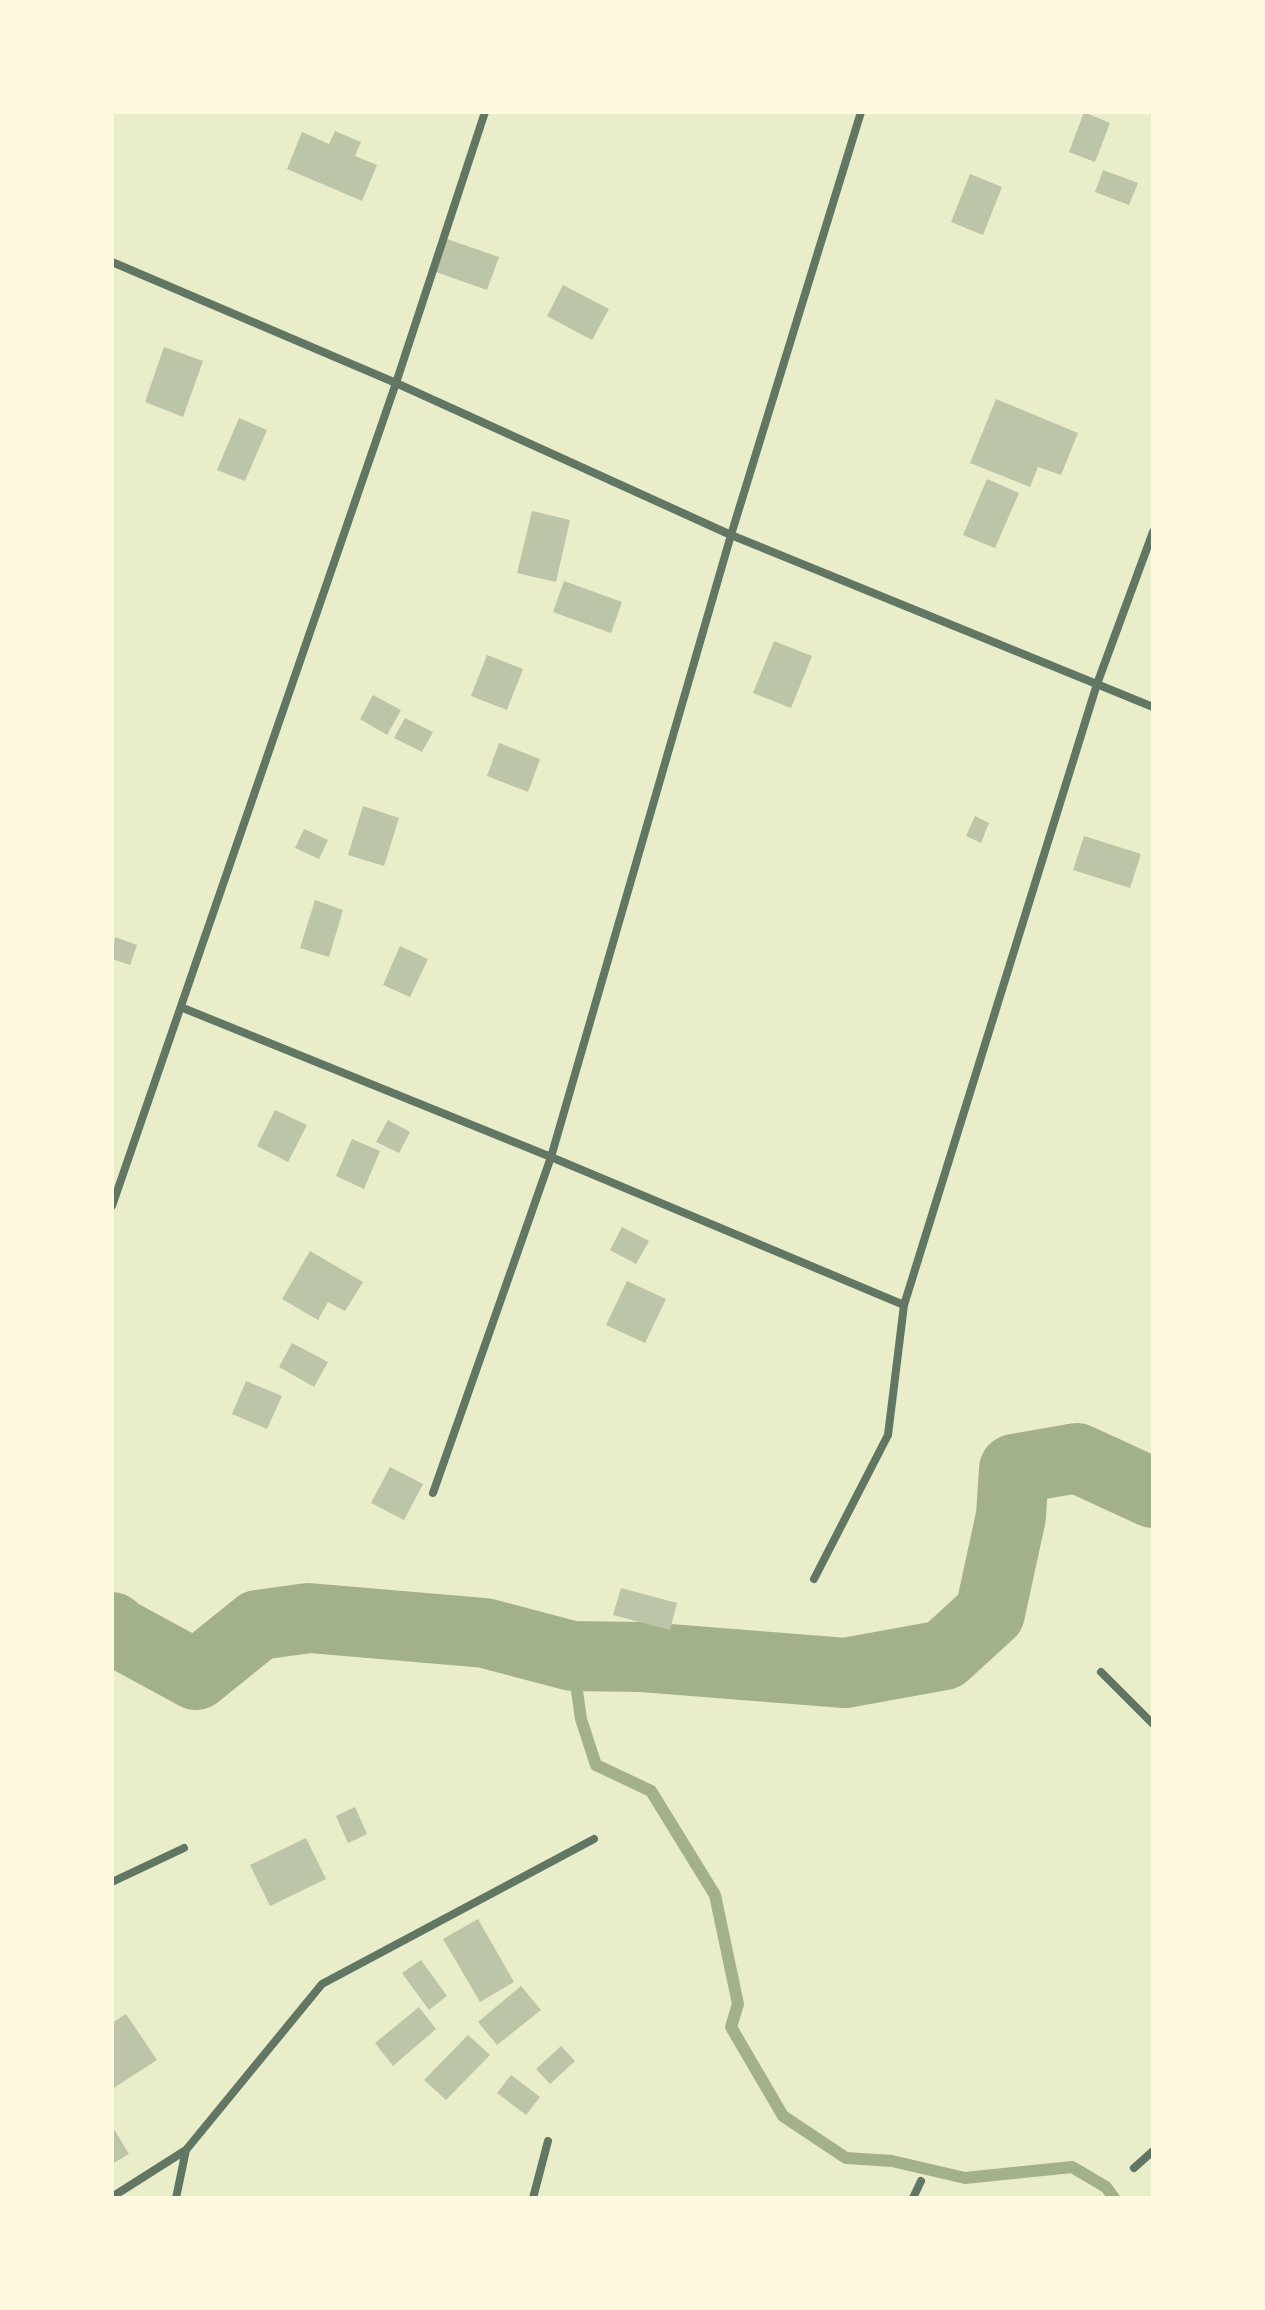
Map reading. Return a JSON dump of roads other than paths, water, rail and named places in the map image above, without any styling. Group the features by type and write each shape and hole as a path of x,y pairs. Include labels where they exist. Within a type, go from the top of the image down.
{"street":[{"path":"112,1206 183,1008 485,112"},
{"path":"433,1493 551,1157 731,535 861,112"},
{"path":"112,262 396,383 731,535 1153,707"},
{"path":"814,1579 888,1435 904,1305 1097,684 1153,532"},
{"path":"183,1008 904,1305"},
{"path":"1101,1672 1153,1724"},
{"path":"112,2197 186,2150 322,1984 594,1839"},
{"path":"112,1882 184,1848"},
{"path":"533,2198 548,2141"},
{"path":"176,2198 186,2150"},
{"path":"1134,2168 1153,2151"},
{"path":"913,2198 921,2181"}],"waterway":[{"path":"112,1627 196,1675 258,1625 309,1618 485,1633 572,1656 643,1657 845,1673 944,1655 990,1613 1011,1516 1014,1469 1077,1458 1153,1493"},
{"path":"572,1656 581,1719 596,1765 651,1791 715,1895 738,2004 731,2027 783,2116 846,2158 892,2161 965,2178 1072,2167 1106,2187 1114,2198"}]}
